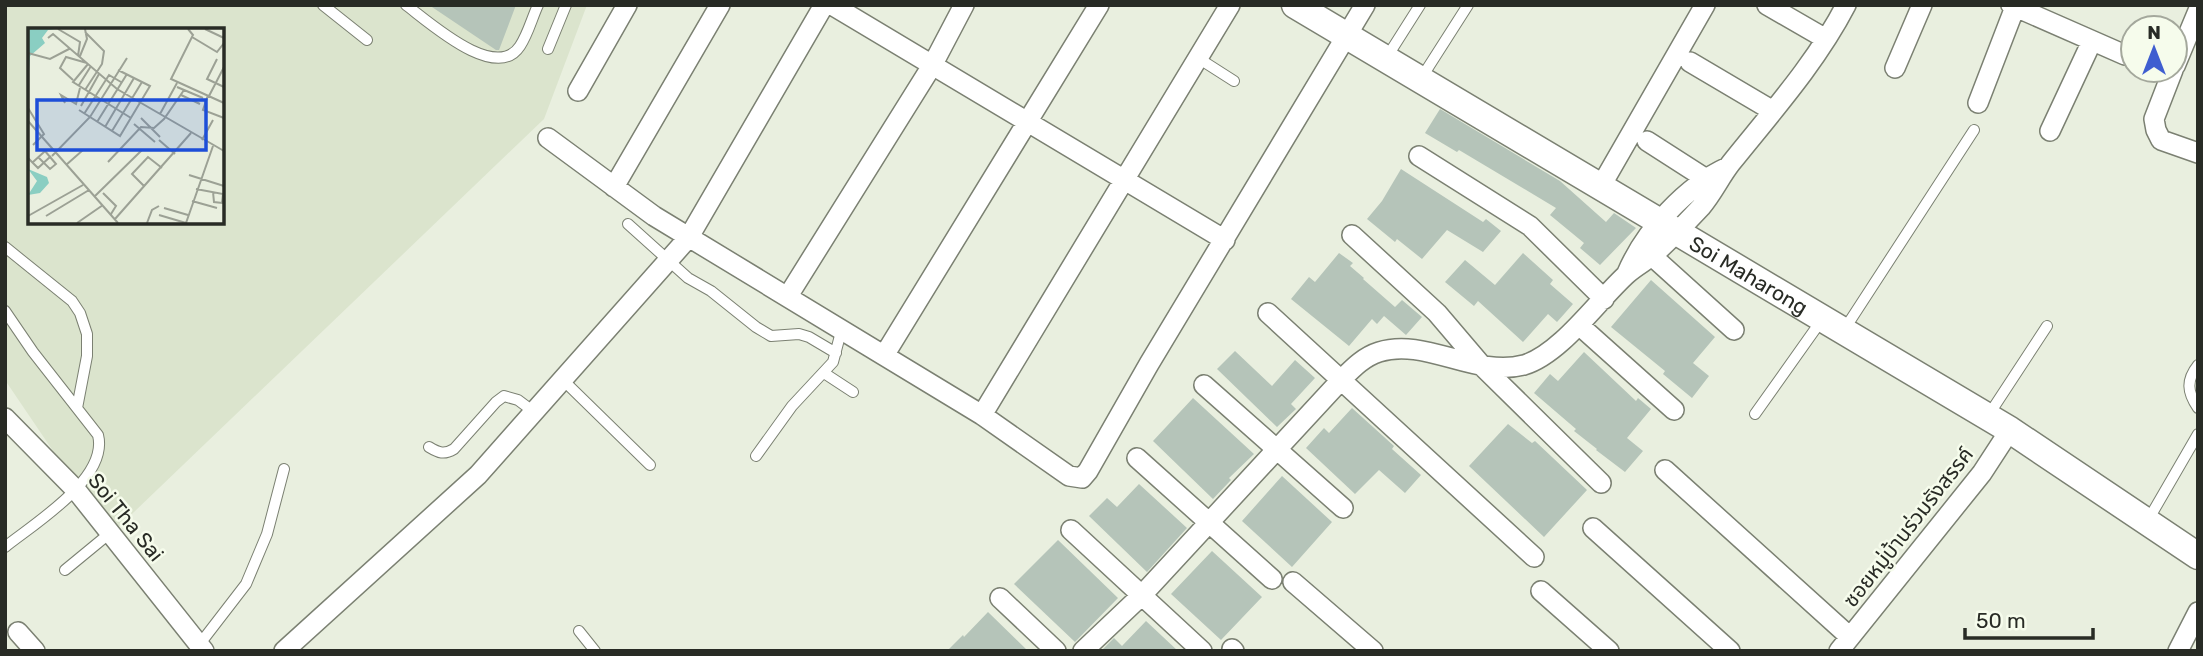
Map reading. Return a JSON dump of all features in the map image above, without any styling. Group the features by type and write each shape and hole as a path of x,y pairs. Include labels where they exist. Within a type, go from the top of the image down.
{"street":[{"path":"578,91 627,5"},
{"path":"616,185 720,5"},
{"path":"284,651 458,494 691,235 824,5"},
{"path":"832,5 1225,240"},
{"path":"788,296 933,64 964,5"},
{"path":"885,354 1099,5"},
{"path":"982,415 1230,5"},
{"name":"Soi Maharong","path":"1295,5 1999,423 2198,556"},
{"path":"548,138 691,235 982,415 1069,476 1082,478 1365,5"},
{"path":"1601,186 1705,5"},
{"path":"1767,5 1826,39"},
{"path":"1083,651 1142,595 1279,450 1340,380 1363,360 1379,352 1398,349 1415,350 1483,367 1505,368 1526,364 1542,355 1579,325 1627,274 1652,256 1670,226 1728,167 1826,39 1846,5"},
{"path":"1895,68 1922,5"},
{"path":"1978,103 2013,6 2119,52"},
{"path":"2189,32 2198,11"},
{"path":"2050,131 2092,41"},
{"path":"1690,62 1773,111"},
{"path":"2168,84 2154,124 2161,139 2198,153"},
{"path":"1647,141 1712,182"},
{"path":"1419,156 1530,226 1604,299"},
{"path":"1627,274 1644,240 1670,226"},
{"path":"1352,235 1437,313 1483,367 1601,483"},
{"path":"1652,256 1734,330"},
{"path":"1268,313 1534,557"},
{"path":"1579,325 1674,410"},
{"path":"1204,385 1343,508"},
{"name":"Soi Tha Sai","path":"5,418 76,490 201,648"},
{"name":"ซอยหมู่บ้านร่วมรังสรรค์","path":"1844,644 1982,473 1999,423"},
{"path":"1137,458 1272,579"},
{"path":"1665,470 1844,644"},
{"path":"1593,528 1730,651"},
{"path":"1071,530 1202,651"},
{"path":"1293,582 1373,651"},
{"path":"1541,591 1609,651"},
{"path":"1000,598 1056,651"},
{"path":"2178,651 2198,612"},
{"path":"18,632 35,651"}],"lane":[{"path":"323,5 367,40"},
{"path":"406,5 459,43 494,59 508,57 519,47 538,5"},
{"path":"548,49 566,5"},
{"path":"1385,60 1420,5"},
{"path":"1419,81 1468,5"},
{"path":"1198,58 1234,81"},
{"path":"1755,415 1834,324 1974,130"},
{"path":"628,224 688,278 710,290 756,327 771,336 800,334 836,353"},
{"path":"5,247 63,293 80,313 87,334 87,356 77,408"},
{"path":"5,312 98,435 100,443 96,463 76,490 5,547"},
{"path":"1999,423 2047,326"},
{"path":"756,456 792,406 833,362 842,328"},
{"path":"2198,365 2191,373 2188,391 2198,408"},
{"path":"824,373 853,392"},
{"path":"563,380 650,466"},
{"path":"429,447 440,453 454,449 504,396 518,400 534,412"},
{"path":"2147,523 2198,434"},
{"path":"201,648 246,583 267,534 284,469"},
{"path":"65,570 110,533"},
{"path":"579,631 596,651"}],"shaded area":[{"path":"5,5 587,5 544,119 110,535 5,380"}],"building":[{"path":"429,5 516,5 499,50 496,50"},
{"path":"1440,109 1560,181 1606,222 1614,213 1636,228 1600,265 1580,248 1584,243 1550,215 1556,208 1459,150 1457,152 1425,133"},
{"path":"1401,169 1483,222 1486,219 1501,231 1483,252 1447,230 1422,259 1397,239 1395,242 1367,219 1382,201"},
{"path":"1339,253 1353,263 1350,266 1395,307 1402,300 1422,317 1406,335 1384,316 1377,324 1372,319 1349,346 1291,299 1309,277 1315,282"},
{"path":"1523,253 1553,280 1550,284 1573,304 1557,322 1548,314 1523,342 1478,301 1474,306 1445,282 1465,260 1495,285"},
{"path":"1651,280 1715,337 1693,363 1709,376 1692,398 1663,374 1665,371 1611,327"},
{"path":"1235,351 1272,386 1295,360 1315,378 1291,404 1296,409 1277,427 1217,369"},
{"path":"1584,352 1636,401 1638,398 1651,409 1627,438 1643,451 1625,472 1574,431 1576,429 1534,393 1550,374 1558,381"},
{"path":"1193,398 1254,454 1229,478 1231,480 1213,499 1153,441"},
{"path":"1352,408 1421,475 1405,493 1379,470 1355,494 1306,448 1324,428 1329,433"},
{"path":"1508,424 1532,443 1535,441 1587,490 1544,537 1469,466"},
{"path":"1282,476 1332,522 1292,567 1242,521"},
{"path":"1139,484 1187,528 1147,572 1089,516 1107,498 1117,507"},
{"path":"1058,540 1118,598 1075,642 1014,584"},
{"path":"1212,551 1262,597 1221,640 1171,594"},
{"path":"988,612 1028,651 947,651 963,635 964,637"},
{"path":"1146,621 1178,651 1101,651 1114,638 1122,646"}]}
